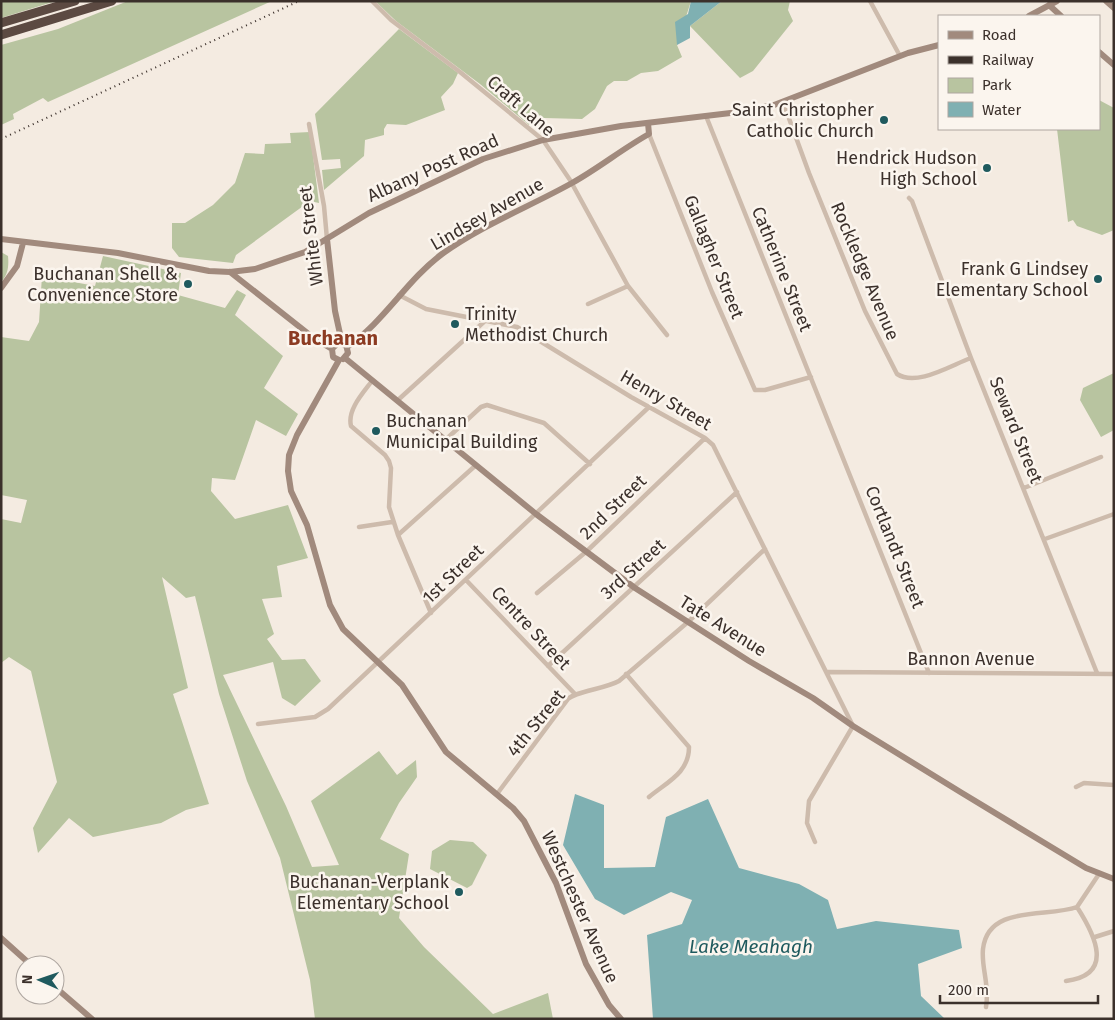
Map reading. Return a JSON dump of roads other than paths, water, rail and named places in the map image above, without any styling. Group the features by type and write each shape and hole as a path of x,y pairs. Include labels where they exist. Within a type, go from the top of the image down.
{"highway":[{"path":"1,23 75,1"},
{"path":"1,35 112,1"}],"street":[{"name":"Craft Lane","path":"372,1 391,20 455,67 543,140 571,184 628,286 667,335"},
{"path":"870,1 900,56"},
{"path":"1031,15 1057,1"},
{"path":"1106,1 1114,8"},
{"path":"1049,5 1060,15"},
{"name":"Albany Post Road","path":"1,240 71,246 125,254 200,270 230,272 278,263 305,252 369,214 483,158 543,140 648,123 739,112 783,102 900,56 938,45"},
{"path":"1100,53 1114,65"},
{"name":"Rockledge Avenue","path":"783,102 865,311 897,374 902,377 920,377 971,358"},
{"name":"Catherine Street","path":"706,116 834,432"},
{"path":"648,123 649,134"},
{"name":"White Street","path":"309,124 324,206 335,311 345,345"},
{"name":"Gallagher Street","path":"649,134 754,389 764,390 811,377"},
{"name":"Lindsey Avenue","path":"345,345 360,338 416,276 442,254 502,219 571,184 649,134"},
{"name":"Seward Street","path":"909,198 912,201 971,358 1045,538 1097,673"},
{"path":"1,288 17,266 23,243"},
{"path":"230,272 314,339 332,349"},
{"path":"588,304 628,286"},
{"name":"Henry Street","path":"399,295 426,308 517,327 649,407 705,438 713,445 854,726"},
{"path":"398,400 486,320"},
{"path":"336,344 345,345 348,352 342,359 333,356 332,349 336,344"},
{"name":"Tate Avenue","path":"342,359 398,400 444,442 536,514 635,588 854,726 1099,874 1114,879"},
{"name":"Westchester Avenue","path":"342,359 292,446 289,455 291,491 308,525 323,586 336,620 350,637 402,685 446,752 497,794 524,821 556,883 586,964 609,1005 621,1019"},
{"path":"372,381 355,405 350,421 351,426 385,455 389,461 391,468 389,506 392,522 431,613"},
{"path":"444,442 484,405 544,423 590,464"},
{"name":"1st Street","path":"258,724 305,719 320,714 378,663 649,407"},
{"name":"Cortlandt Street","path":"834,432 929,673"},
{"name":"2nd Street","path":"537,593 587,551 705,438"},
{"path":"1024,488 1102,457"},
{"path":"398,535 475,466"},
{"name":"3rd Street","path":"548,666 635,588 737,492"},
{"path":"1045,538 1114,514"},
{"path":"359,527 392,522"},
{"name":"4th Street","path":"497,794 568,699 575,694 606,688 626,674 688,622 765,549"},
{"name":"Centre Street","path":"466,580 575,694"},
{"name":"Bannon Avenue","path":"828,672 1114,674"},
{"path":"626,674 689,747 689,760 683,770 649,797"},
{"path":"815,842 807,823 809,801 854,726"},
{"path":"1076,787 1084,783 1114,785"},
{"path":"986,1007 988,979 983,946 991,930 1003,919 1014,916 1047,913 1077,907 1099,874"},
{"path":"1066,981 1083,977 1095,967 1099,955 1095,937 1077,907"},
{"path":"1095,937 1114,931"},
{"path":"1,938 20,955"},
{"path":"65,996 92,1019"}],"water":[{"path":"691,1 722,1 690,26 690,38 677,45 675,22 688,14"},
{"name":"Lake Meahagh","path":"575,794 604,805 604,868 655,867 666,817 708,799 739,868 799,884 828,900 837,929 876,921 959,930 962,948 918,964 921,996 945,1019 653,1019 647,935 682,924 692,900 671,892 624,915 595,899 563,845"}],"railway":[{"path":"1,139 299,1"}],"place":[{"name":"Saint Christopher Catholic Church","path":"884,120"},
{"name":"Hendrick Hudson High School","path":"987,168"},
{"name":"Frank G Lindsey Elementary School","path":"1098,279"},
{"name":"Buchanan Shell & Convenience Store","path":"188,284"},
{"name":"Trinity Methodist Church","path":"455,324"},
{"name":"Buchanan Municipal Building","path":"376,431"},
{"name":"Buchanan-Verplank Elementary School","path":"459,892"}],"district":[{"name":"Buchanan","path":"333,338"}]}
